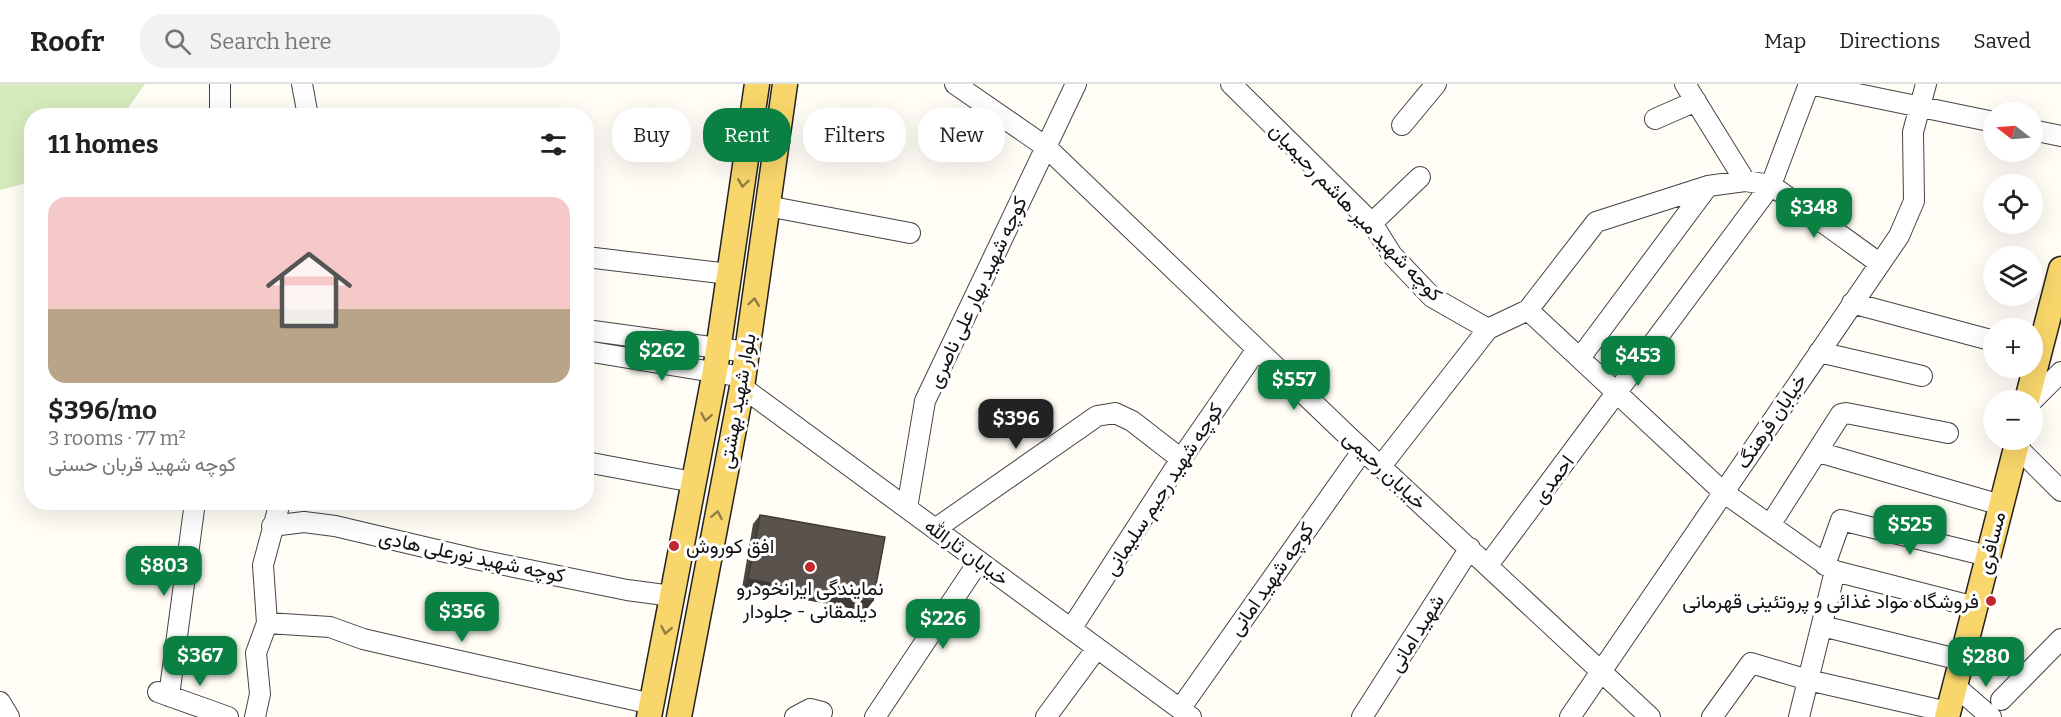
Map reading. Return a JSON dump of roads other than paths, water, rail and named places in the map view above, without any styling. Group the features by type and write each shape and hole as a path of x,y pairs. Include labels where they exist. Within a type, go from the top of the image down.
{"main road":[{"name":"بلوار شهید بهشتی","path":"650,711 715,372 757,84"},
{"name":"بلوار شهید بهشتی","path":"679,717 743,382 785,84"},
{"path":"2043,328 2061,268"},
{"name":"مسافری","path":"1947,715 2015,450"}],"street":[{"path":"220,84 220,108"},
{"path":"302,84 306,108"},
{"name":"خیابان رحیمی","path":"955,84 1046,147 1363,450 1650,717"},
{"name":"کوچه شهید بهار علی ناصری","path":"907,508 925,402 1076,84"},
{"path":"1402,125 1436,84"},
{"path":"1809,84 1983,120"},
{"name":"احمدی","path":"1488,566 1771,185 1809,84"},
{"name":"خیابان فرهنگ","path":"1570,717 1899,236 1914,201 1913,132 1926,84"},
{"name":"کوچه شهید میر هاشم رحیمیان","path":"1242,87 1372,223 1392,255 1432,297 1488,329"},
{"path":"1655,119 1690,89 1745,181"},
{"path":"2043,132 2061,136"},
{"path":"1372,223 1420,177"},
{"path":"1381,466 1488,329 1528,310 1596,222 1708,186 1745,181 1771,185 1879,264"},
{"path":"1580,358 1708,186"},
{"path":"767,206 910,233"},
{"path":"594,258 729,274"},
{"path":"1852,303 1983,338"},
{"path":"1528,310 1723,492 1830,568 1975,607"},
{"path":"594,331 747,352"},
{"name":"کوچه شهید رحیم سلیمانی","path":"1071,629 1181,459 1257,349"},
{"path":"594,352 715,372 743,382"},
{"path":"1819,352 1922,376"},
{"path":"2042,390 2061,372"},
{"name":"خیابان ثارالله","path":"743,382 935,529 1186,713"},
{"path":"935,529 1097,417 1115,413 1144,429 1181,459"},
{"path":"1770,525 1841,414 1846,413 1948,433"},
{"name":"کوچه شهید امانی","path":"1186,713 1363,450"},
{"path":"2023,450 2061,491"},
{"path":"1818,452 2001,505"},
{"path":"594,463 693,482"},
{"path":"194,510 164,694 228,717"},
{"path":"255,717 260,694 256,653 267,623 263,566 277,510"},
{"path":"1799,717 1822,626 1830,568 1841,520 1988,556"},
{"name":"کوچه شهید نورعلی هادی","path":"272,526 304,522 335,526 474,559 627,590 672,596"},
{"name":"شهید امانی","path":"1362,717 1470,548"},
{"path":"875,717 979,561"},
{"path":"267,623 330,627 363,639 650,711"},
{"path":"1822,626 1962,660"},
{"path":"1955,686 1993,713 2061,639"},
{"path":"1046,717 1097,648"},
{"path":"1712,717 1751,663 1808,680 1947,715"},
{"path":"0,702 9,717"},
{"path":"795,717 810,709 822,712"}],"place":[{"name":"افق کوروش","path":"674,546"},
{"name":"نمایندگی ایرانخودرو دیلمقانی - جلودار","path":"810,567"},
{"name":"فروشگاه مواد غذائی و پروتئینی قهرمانی","path":"1991,601"}]}
